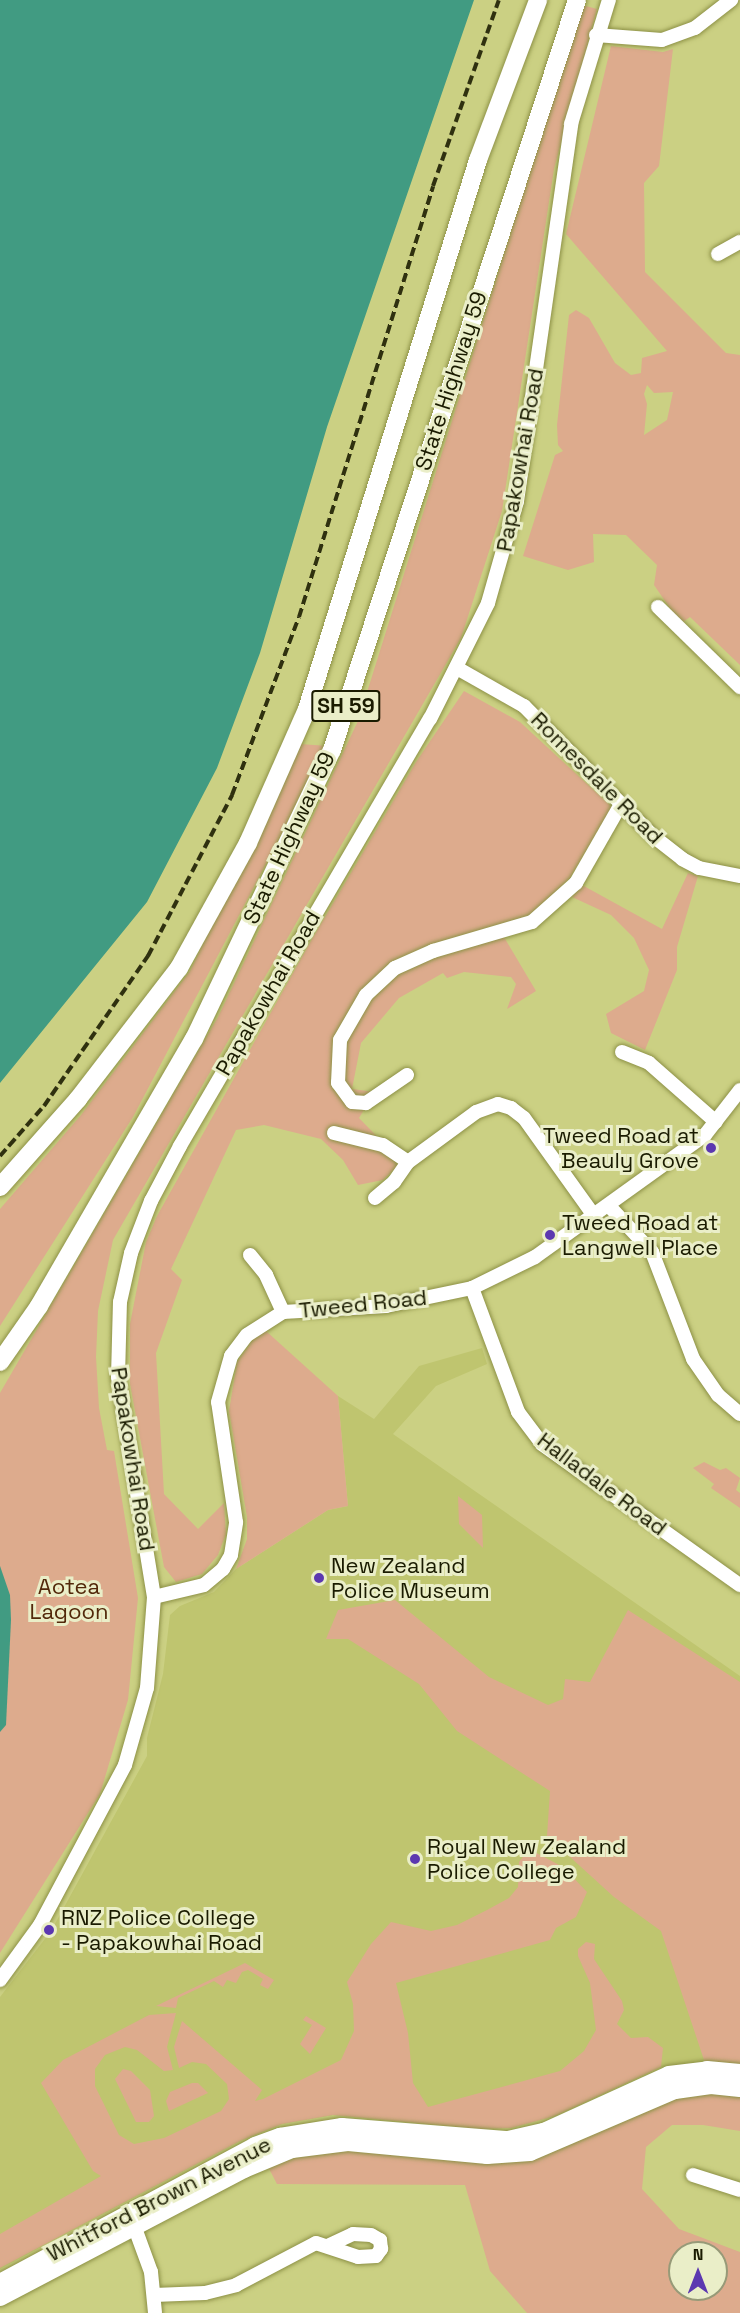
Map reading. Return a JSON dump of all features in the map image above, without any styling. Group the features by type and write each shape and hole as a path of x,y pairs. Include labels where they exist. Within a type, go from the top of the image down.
{"main road":[{"name":"State Highway 59","path":"0,1187 78,1099 179,968 248,843 307,709 478,160 538,0"},
{"name":"State Highway 59","path":"0,1362 39,1306 194,1039 332,750 577,0"},
{"name":"Whitford Brown Avenue","path":"0,2297 255,2146 303,2131 342,2127 508,2140 544,2132 669,2075 707,2070 740,2073"},
{"name":"Whitford Brown Avenue","path":"0,2283 268,2157 305,2146 348,2142 487,2155 518,2153 555,2144 675,2090 701,2086 740,2088"}],"street":[{"name":"Papakowhai Road","path":"0,1980 40,1925 125,1764 147,1688 154,1598 118,1377 120,1302 131,1253 148,1208 180,1146 457,668 488,603 514,510 571,124 596,35 609,0"},
{"path":"596,35 662,40 695,28 731,0"},
{"path":"718,254 740,242"},
{"path":"658,607 740,687"},
{"name":"Romesdale Road","path":"457,668 524,706 621,804 682,859 699,868 740,876"},
{"path":"407,1075 366,1103 352,1102 343,1094 338,1083 338,1047 348,1021 366,995 395,968 434,951 532,922 576,883 621,804"},
{"path":"622,1052 649,1063 716,1122"},
{"name":"Tweed Road","path":"154,1598 204,1585 223,1569 231,1555 236,1522 218,1402 221,1381 238,1344 283,1312 386,1306 472,1288 535,1257 610,1207 705,1135 740,1090"},
{"path":"375,1198 394,1182 408,1162 476,1112 498,1104 511,1108 524,1118 595,1217"},
{"path":"334,1133 383,1145 408,1162"},
{"path":"610,1207 652,1252 693,1359 718,1395 740,1414"},
{"path":"250,1255 266,1275 283,1312"},
{"name":"Halladale Road","path":"472,1288 518,1412 542,1444 740,1585"},
{"path":"693,2175 740,2190"},
{"path":"132,2219 154,2295 155,2313"},
{"path":"154,2295 223,2289 259,2274 300,2249 316,2243 329,2245"}],"shaded area":[{"name":"Royal New Zealand Police College","path":"482,1348 487,1364 436,1386 393,1434 740,1676 740,1960 705,2063 661,2067 555,2116 511,2128 479,2129 333,2115 282,2124 240,2141 0,2269 0,1997 51,1931 147,1756 147,1738 163,1674 170,1615 180,1606 214,1592 236,1569 328,1510 348,1506 338,1396 374,1419 419,1366"}],"green space":[{"path":"582,5 597,9 554,169 502,511 461,638 113,1240 98,1311 96,1357 99,1408 107,1450 114,1451 138,1598 128,1700 100,1794 0,1953 0,1393 218,1017 358,721"},
{"path":"611,46 663,52 673,49 659,166 644,183 645,272 726,353 740,355 740,665 690,617 683,622 674,614 654,585 657,565 626,535 593,534 594,562 568,570 523,556 555,455 563,451 558,445 557,425 569,315 576,310 589,318 615,363 631,375 641,373 642,358 667,351 566,234","holes":["647,385 654,393 673,392 667,420 644,435 647,404 644,394"]},
{"path":"464,691 520,722 612,807 570,878 529,919 504,937 536,991 507,1009 516,984 511,977 464,972 447,978 443,973 399,998 361,1043 352,1089 375,1092 359,1118 402,1162 383,1180 358,1185 343,1160 321,1139 264,1125 236,1130 171,1269 182,1280 156,1353 164,1494 198,1529 224,1503 226,1534 218,1555 202,1574 176,1582 164,1567 130,1384 130,1324 146,1242 157,1216 312,939 416,762"},
{"path":"300,744 328,746 133,1117 0,1326 0,1209 81,1115 190,971"},
{"path":"688,873 698,876 677,947 677,970 645,1050 611,1033 606,1014 644,991 649,970 634,938 611,915 572,897 582,885 662,929"},
{"path":"266,1331 338,1396 348,1506 328,1510 236,1569 247,1539 247,1517 229,1411 237,1362 254,1338"},
{"path":"704,1462 720,1470 726,1468 740,1478 736,1490 740,1493 740,1508 711,1488 714,1484 693,1468"},
{"path":"458,1496 482,1515 483,1548 459,1524"},
{"path":"395,1600 489,1677 548,1705 563,1699 565,1679 590,1682 628,1610 740,1682 740,2065 705,2063 661,1931 614,1897 547,1836 550,1791 457,1731 419,1684 348,1639 326,1639 338,1610"},
{"path":"529,1849 563,1867 587,1892 576,1917 556,1928 550,1940 396,1983 408,2033 413,2083 428,2107 560,2071 584,2051 596,2030 590,1983 578,1956 578,1949 586,1942 595,1944 594,1959 622,2001 624,2010 617,2024 631,2038 648,2037 663,2048 661,2067 555,2116 511,2128 479,2129 333,2115 282,2124 240,2141 0,2268 0,2234 101,2176 93,2171 41,2083 63,2060 149,2015 176,2013 167,2047 173,2070 164,2071 137,2050 125,2047 105,2055 95,2069 95,2086 119,2135 134,2144 164,2138 221,2111 229,2099 227,2084 206,2064 192,2062 179,2068 174,2047 182,2021 262,2090 255,2101 263,2099 341,2060 354,2031 353,2004 347,1982 371,1944 391,1922 431,1931 457,1925 487,1910 509,1898 518,1887 519,1862"},
{"path":"245,1963 274,1980 268,1989 260,1985 263,1979 248,1970 242,1972 236,1983 227,1980 223,1987 214,1981 178,1998 176,2008 156,2006"},
{"path":"306,2016 326,2028 310,2054 300,2044 312,2025 303,2020"},
{"path":"123,2069 131,2071 150,2090 154,2116 149,2122 136,2122 115,2079"},
{"path":"192,2083 198,2083 208,2093 169,2111 166,2101 170,2092"},
{"path":"690,2091 740,2093 740,2131 703,2125 672,2125 646,2147 642,2189 679,2229 711,2241 668,2241 668,2301 728,2301 728,2247 740,2252 740,2313 527,2313 490,2271 465,2185 277,2184 266,2163 313,2149 457,2157"}],"water":[{"path":"0,0 474,0 327,427 260,653 217,768 147,902 0,1083"},
{"name":"Aotea Lagoon","path":"0,1566 10,1595 11,1620 6,1725 0,1732"}],"railway":[{"path":"0,1156 44,1106 148,956 232,795 299,617 433,186 499,0"}],"place":[{"name":"Tweed Road at Beauly Grove","path":"711,1148"},
{"name":"Tweed Road at Langwell Place","path":"550,1235"},
{"name":"New Zealand Police Museum","path":"319,1578"},
{"name":"Royal New Zealand Police College","path":"415,1859"},
{"name":"RNZ Police College - Papakowhai Road","path":"49,1930"}]}
